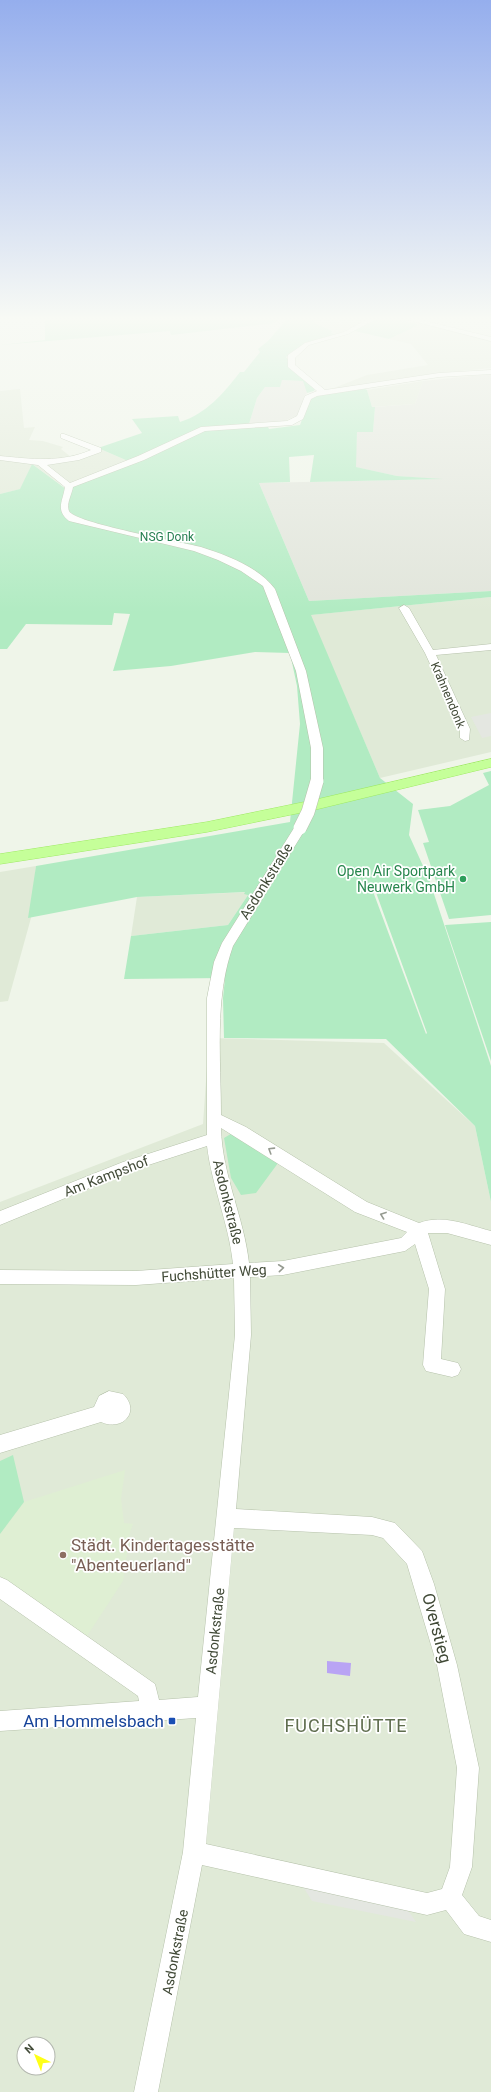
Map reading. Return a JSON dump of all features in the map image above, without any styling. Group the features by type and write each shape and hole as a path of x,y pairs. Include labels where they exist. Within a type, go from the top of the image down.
{"main road":[{"path":"0,859 207,827 382,790 491,763"}],"street":[{"path":"40,463 69,486 141,458 199,430 289,423 299,418"},
{"path":"0,458 40,463 79,458 98,450 64,436"},
{"name":"Asdonkstraße","path":"69,486 64,511 72,519 131,536 201,549 231,562 266,584 270,589 301,671 317,748 317,781 308,812 300,828 238,925 220,962 214,998 214,1138 217,1165 239,1241 242,1270 243,1335 194,1852 146,2092"},
{"name":"Krahnendonk","path":"404,608 430,653 465,729 465,738"},
{"name":"Krahnendonk","path":"430,653 491,647"},
{"path":"213,1117 241,1131 361,1207 419,1230 432,1225 491,1238"},
{"name":"Am Kampshof","path":"0,1218 128,1166 214,1138"},
{"path":"419,1230 437,1289 432,1365 452,1369"},
{"name":"Fuchshütter Weg","path":"0,1277 136,1278 283,1268 405,1244 412,1239 419,1230"},
{"path":"0,1444 103,1413"},
{"name":"Overstieg","path":"226,1518 372,1526 388,1530 414,1558 424,1584 447,1665 468,1768 461,1867 450,1898"},
{"path":"0,1586 148,1691 150,1710"},
{"path":"0,1720 208,1707"},
{"path":"194,1852 427,1904 450,1898 472,1926 491,1931"}],"shaded area":[{"path":"0,418 23,418 24,428 35,427 29,440 43,441 63,447 61,449 71,457 98,448 128,461 79,481 61,485 32,464 21,489 0,494"},
{"path":"251,418 292,418 282,422 249,424"},
{"path":"374,418 491,418 491,591 309,601 259,483 437,479 397,476 355,467 357,432 373,432"},
{"path":"491,597 491,752 380,778 310,615"},
{"path":"491,713 491,736 482,738 471,717"},
{"path":"36,866 31,918 8,1001 0,1002 0,872"},
{"path":"250,892 228,925 131,936 137,897"},
{"path":"209,1038 384,1043 475,1126 491,1202 491,2092 0,2092 0,1202 203,1124"},
{"name":"Städt. Kindertagesstätte \"Abenteuerland\"","path":"125,1470 121,1499 124,1523 133,1524 130,1532 123,1581 87,1636 0,1577 0,1534 24,1502"},
{"path":"327,1661 351,1663 350,1676 327,1673"},
{"path":"295,1874 400,1898 416,1922 312,1901"}],"green space":[{"path":"179,418 180,422 189,418 251,418 249,424 202,428 128,461 98,448 142,433 132,419"},
{"name":"NSG Donk","path":"303,418 374,418 373,432 357,432 356,467 397,476 443,479 310,482 314,455 289,457 290,482 259,483 309,601 491,591 491,597 311,615 380,778 413,804 409,835 429,879 491,1066 491,1202 475,1126 386,1039 224,1038 223,998 225,978 124,979 131,936 228,925 248,895 244,894 245,892 137,897 28,918 36,866 290,822 300,724 297,686 290,653 255,652 171,666 113,671 130,614 114,613 112,625 26,624 7,649 0,649 0,494 20,489 32,464 66,489 101,476 205,430 268,427 269,429 300,425","holes":["371,886 374,887 427,1033 426,1034"]},
{"name":"Open Air Sportpark Neuwerk GmbH","path":"491,771 491,915 449,919 423,843 429,842 418,810 450,806 489,785 483,773"},
{"path":"491,922 491,1061 445,925"},
{"path":"234,1132 281,1159 256,1193 241,1195 231,1178 224,1138"},
{"path":"13,1455 24,1502 0,1534 0,1461"}],"place":[{"name":"Open Air Sportpark Neuwerk GmbH","path":"463,879"},
{"name":"Städt. Kindertagesstätte \"Abenteuerland\"","path":"63,1555"},
{"name":"Am Hommelsbach","path":"172,1721"}],"district":[{"name":"FUCHSHÜTTE","path":"346,1725"}]}
